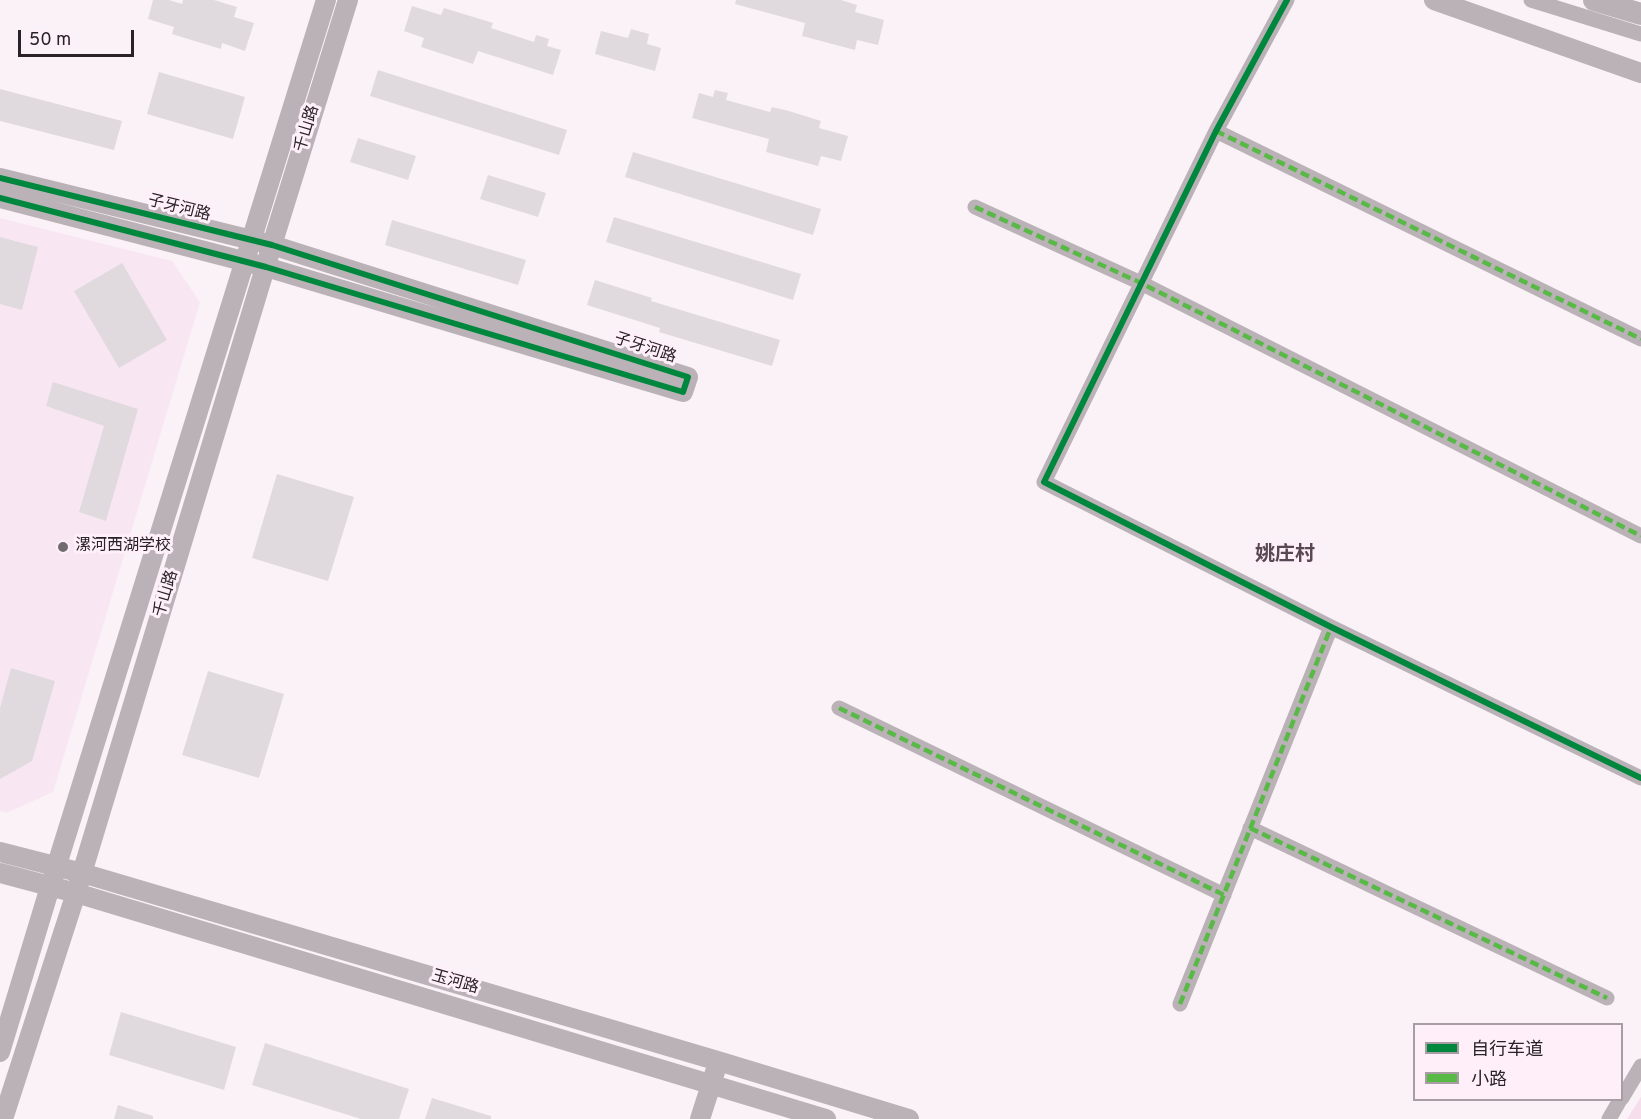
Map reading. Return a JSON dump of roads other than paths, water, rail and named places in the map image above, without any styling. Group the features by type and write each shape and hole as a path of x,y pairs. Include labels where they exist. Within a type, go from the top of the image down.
{"main road":[{"path":"1594,0 1641,14"}],"street":[{"name":"千山路","path":"0,1052 326,0"},
{"name":"千山路","path":"3,1119 76,893 348,0"},
{"path":"1287,0 1216,131 1044,482 1331,627 1641,778"},
{"path":"1434,0 1641,73"},
{"path":"1531,0 1641,34"},
{"path":"1216,131 1641,339"},
{"name":"子牙河路","path":"0,178 272,246 688,377 683,392 245,261 0,198"},
{"path":"975,207 1141,283 1641,536"},
{"path":"1180,1004 1331,627"},
{"path":"839,708 1224,895"},
{"path":"1250,828 1607,998"},
{"name":"玉河路","path":"0,852 82,873 909,1119"},
{"name":"玉河路","path":"0,873 76,893 826,1119"},
{"path":"700,1119 718,1061"},
{"path":"1623,1096 1641,1066"},
{"path":"1609,1119 1620,1101"}],"place":[{"name":"漯河西湖学校","path":"63,547"}],"district":[{"name":"姚庄村","path":"1285,556"}]}
